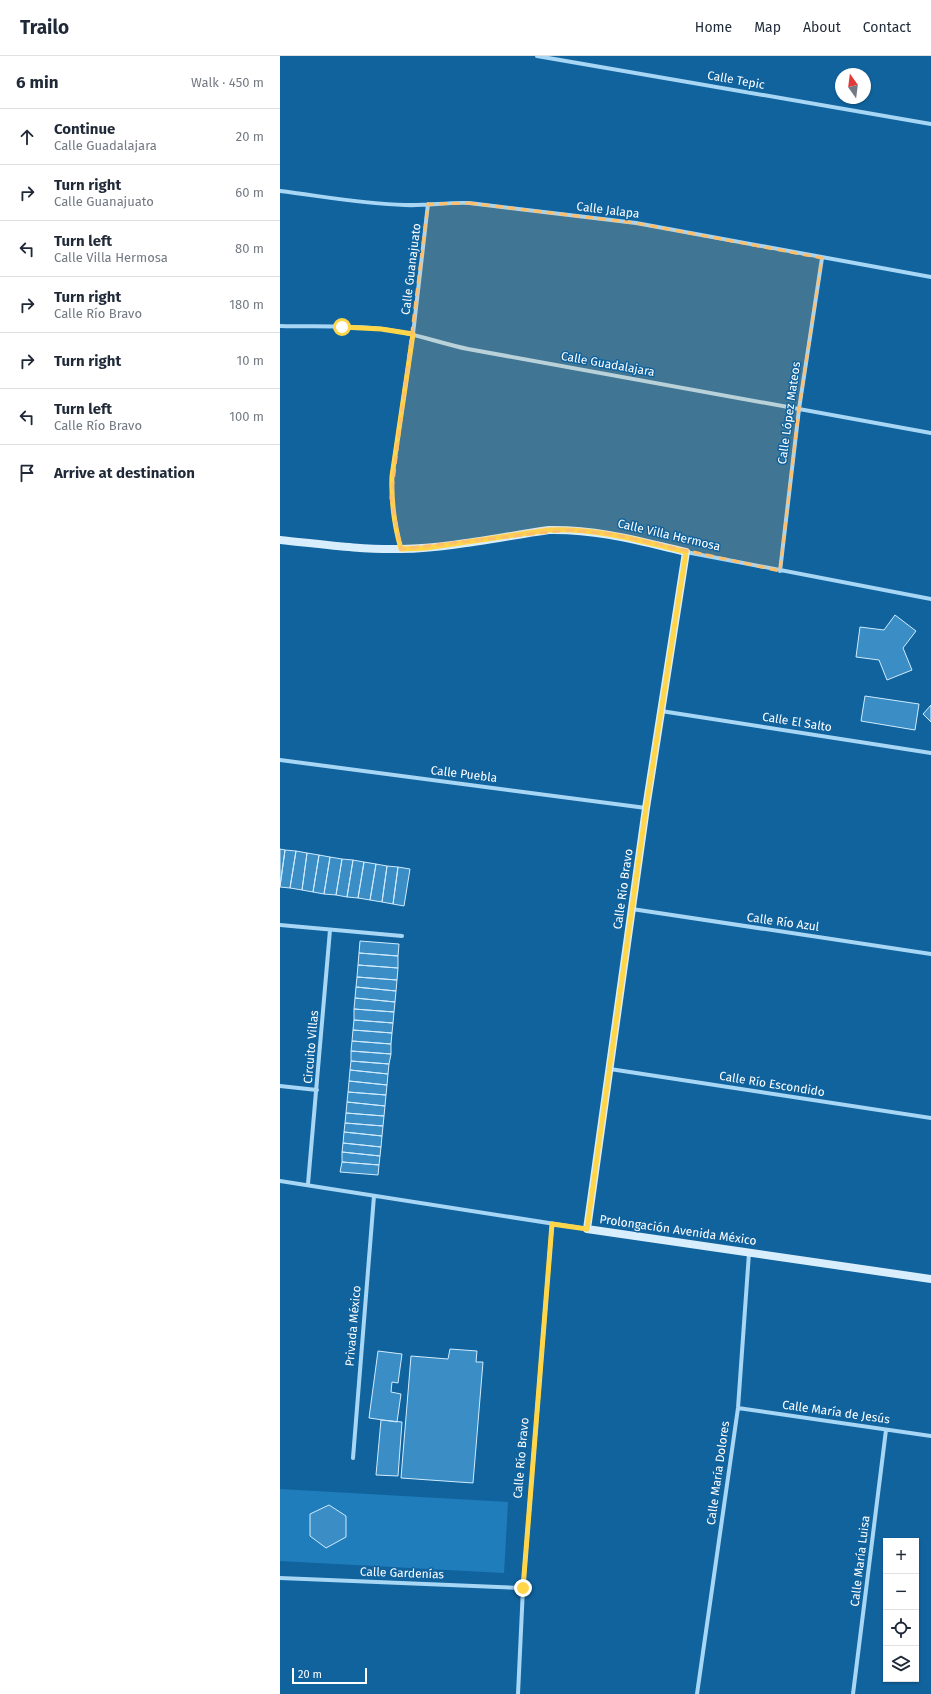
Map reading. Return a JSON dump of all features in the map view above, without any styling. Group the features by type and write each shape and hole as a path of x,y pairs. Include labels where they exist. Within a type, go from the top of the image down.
{"street":[{"name":"Calle Tepic","path":"537,56 931,124"},
{"name":"Calle Jalapa","path":"280,191 386,204 428,204 448,202 469,203 636,223 931,277"},
{"name":"Calle Guanajuato","path":"401,549 391,498 392,476 413,334 428,204"},
{"name":"Calle López Mateos","path":"780,570 799,409 822,258"},
{"name":"Calle Guadalajara","path":"280,326 381,329 413,334 468,349 931,433"},
{"name":"Calle Villa Hermosa","path":"280,540 352,548 401,549 426,548 549,530 567,530 610,534 686,552 931,599"},
{"name":"Calle Río Bravo","path":"587,1229 660,711 686,552"},
{"name":"Calle El Salto","path":"660,711 931,753"},
{"name":"Calle Puebla","path":"280,760 646,808"},
{"name":"Calle Río Azul","path":"632,910 931,954"},
{"path":"280,926 402,936"},
{"name":"Circuito Villas","path":"308,1184 330,930"},
{"name":"Calle Río Escondido","path":"610,1069 931,1118"},
{"path":"280,1086 317,1090"},
{"name":"Prolongación Avenida México","path":"280,1181 308,1184 552,1224 931,1278"},
{"name":"Privada México","path":"353,1458 374,1196"},
{"name":"Calle Río Bravo","path":"518,1694 523,1588 552,1224"},
{"name":"Calle María Dolores","path":"697,1694 738,1408 749,1253"},
{"name":"Calle María de Jesús","path":"738,1408 931,1436"},
{"name":"Calle María Luisa","path":"853,1694 886,1430"},
{"name":"Calle Gardenías","path":"280,1578 523,1588"}],"highlighted area":[{"path":"469,203 636,223 822,258 799,409 780,571 611,534 567,530 401,549 391,498 428,204"}],"shaded area":[{"path":"280,1489 508,1502 504,1573 280,1561"}],"building":[{"path":"895,615 916,631 903,648 912,670 887,680 879,660 856,657 860,627 884,630"},
{"path":"865,696 919,704 915,730 861,721"},
{"path":"931,705 931,722 923,714"},
{"path":"280,849 285,850 280,886"},
{"path":"285,850 296,851 290,888 280,887"},
{"path":"296,851 307,853 302,890 290,888"},
{"path":"307,853 319,855 313,892 302,890"},
{"path":"319,855 330,857 324,894 313,892"},
{"path":"330,857 342,859 336,895 324,894"},
{"path":"342,859 353,860 347,897 336,895"},
{"path":"353,860 364,862 358,898 347,897"},
{"path":"364,862 376,864 370,900 358,898"},
{"path":"376,864 387,866 382,902 370,900"},
{"path":"387,866 398,867 393,904 382,902"},
{"path":"398,867 410,869 404,906 393,904"},
{"path":"360,941 399,944 398,956 359,953"},
{"path":"359,953 398,956 398,968 358,965"},
{"path":"358,965 398,968 397,980 357,977"},
{"path":"357,977 397,980 396,991 356,987"},
{"path":"356,987 396,991 395,1002 355,998"},
{"path":"355,998 395,1002 394,1012 354,1009"},
{"path":"354,1009 394,1012 393,1023 354,1020"},
{"path":"354,1020 393,1023 392,1033 353,1030"},
{"path":"353,1030 392,1033 391,1044 352,1041"},
{"path":"352,1041 391,1044 391,1054 351,1051"},
{"path":"351,1051 391,1054 389,1064 351,1061"},
{"path":"351,1061 389,1064 388,1074 350,1070"},
{"path":"350,1070 388,1074 387,1085 349,1081"},
{"path":"349,1081 387,1085 386,1095 348,1092"},
{"path":"348,1092 386,1095 385,1106 347,1102"},
{"path":"347,1102 385,1106 384,1116 346,1113"},
{"path":"346,1113 384,1116 383,1126 345,1123"},
{"path":"345,1123 383,1126 382,1136 344,1132"},
{"path":"344,1132 382,1136 381,1147 343,1143"},
{"path":"343,1143 381,1147 380,1156 342,1152"},
{"path":"342,1152 380,1156 379,1165 342,1162"},
{"path":"342,1162 379,1165 378,1175 340,1172"},
{"path":"450,1349 477,1351 476,1362 483,1362 473,1483 401,1478 411,1356 448,1359"},
{"path":"378,1351 402,1354 398,1383 392,1382 391,1392 401,1394 397,1422 369,1418"},
{"path":"381,1420 402,1422 398,1476 376,1475"},
{"path":"329,1505 346,1516 346,1537 326,1548 310,1536 310,1514"}],"route":[{"path":"342,327 381,329 413,334 392,476 391,498 396,533 401,549 426,548 549,530 567,530 610,534 686,552 660,711 587,1229 552,1224 523,1588"}]}
